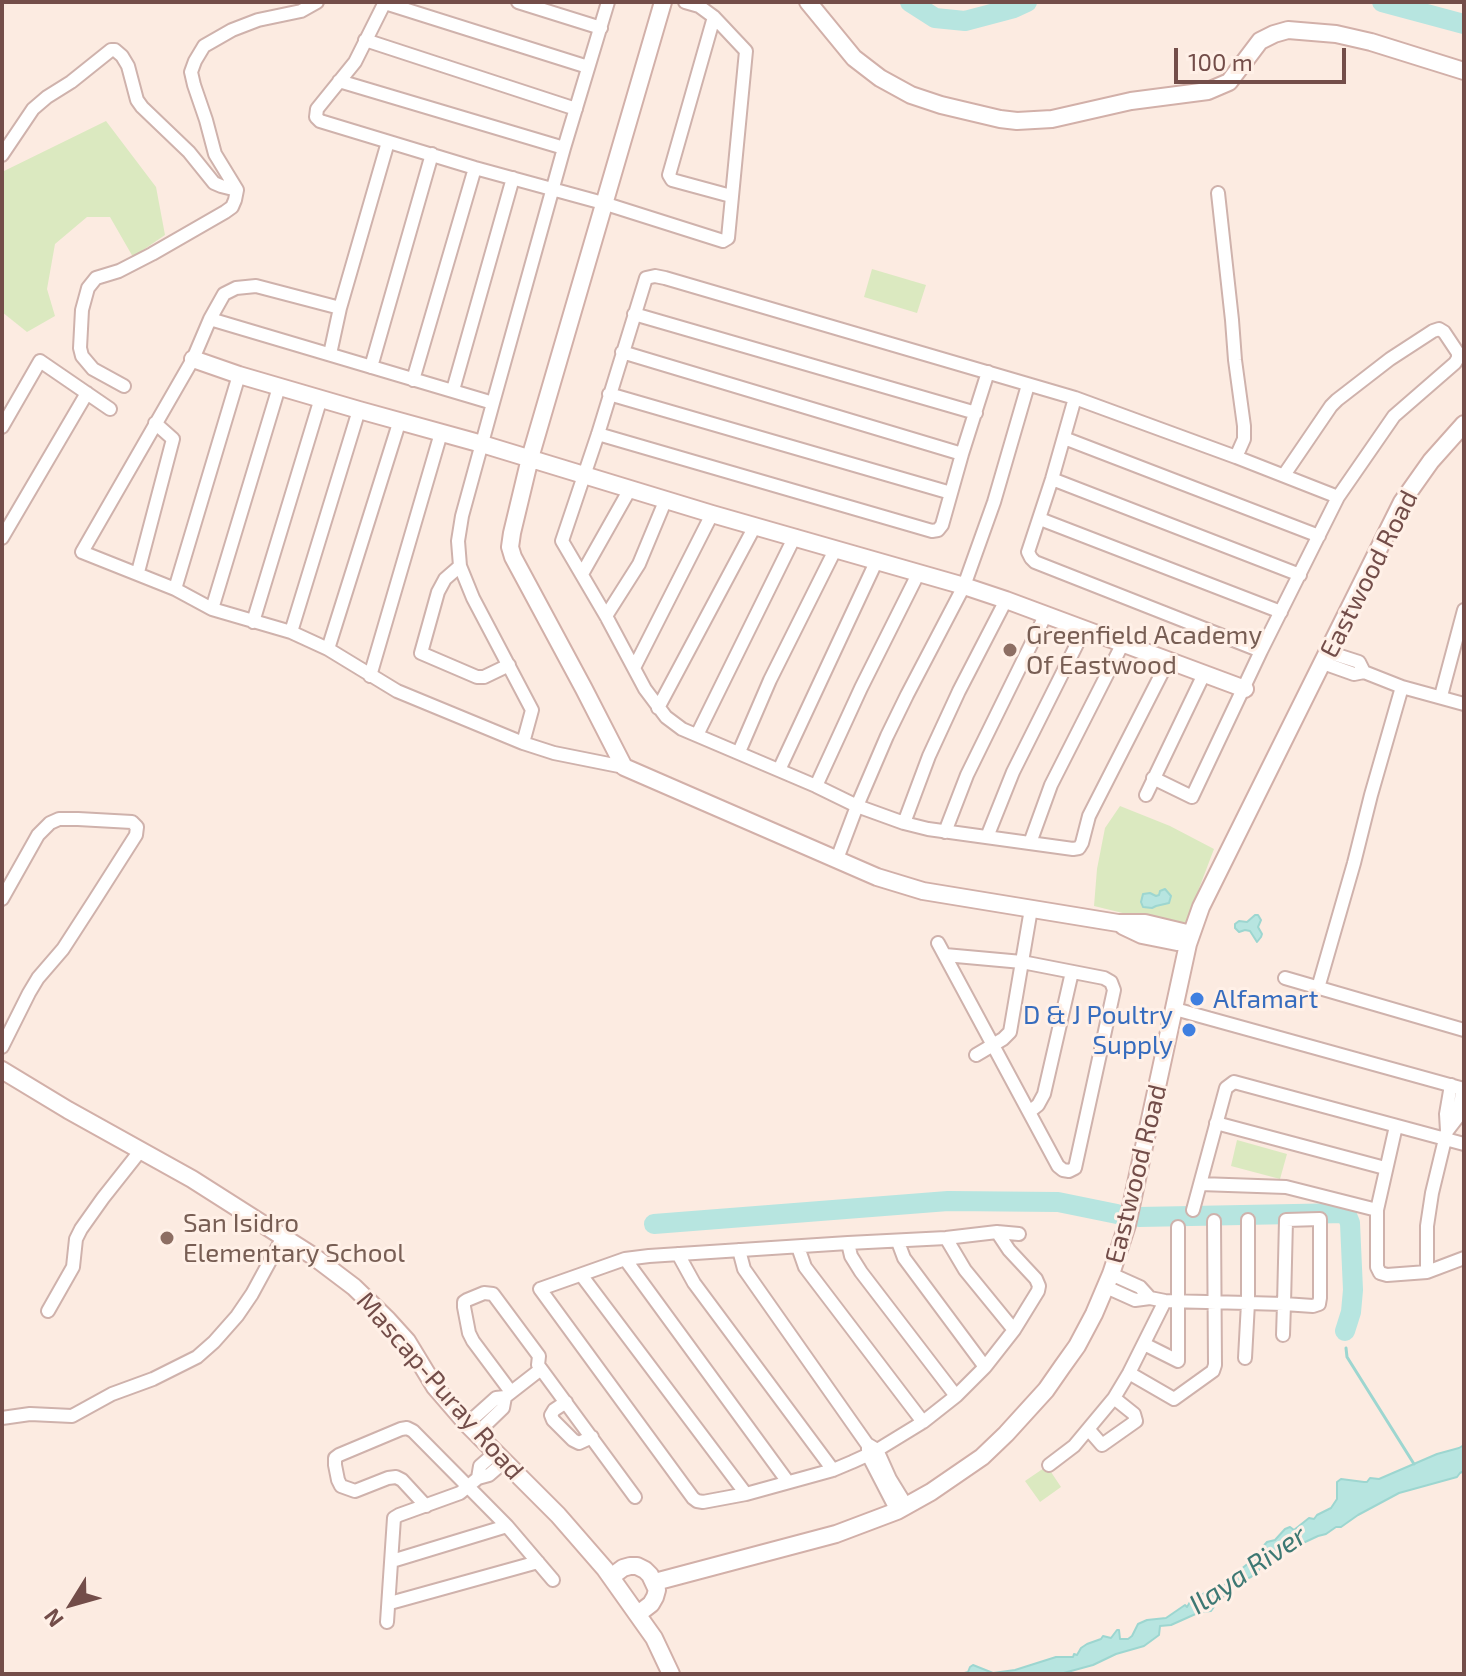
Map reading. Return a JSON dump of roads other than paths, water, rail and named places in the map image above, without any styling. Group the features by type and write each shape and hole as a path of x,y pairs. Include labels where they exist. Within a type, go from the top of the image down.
{"street":[{"path":"124,386 93,369 80,348 83,301 91,283 96,278 134,264 225,212 235,200 237,190 215,154 191,72 195,61 204,46 232,30 274,15 301,11 317,2"},
{"path":"518,2 601,28"},
{"path":"523,743 532,710 473,598 460,566 458,541 493,403 608,2"},
{"path":"624,767 510,547 530,458 663,2"},
{"path":"588,67 385,3 355,62 317,109 316,117 320,121 388,142 603,203 723,241 728,238 746,51 714,17 699,6 685,2"},
{"path":"808,2 854,58 880,78 911,95 941,105 1008,120 1052,119 1131,101 1208,91 1229,82 1260,41 1288,30 1336,34 1371,42 1464,71"},
{"path":"714,17 669,175 672,180 731,196"},
{"path":"365,40 576,109"},
{"path":"2,155 33,109 115,50 128,66 137,100 142,107 189,152 214,183 237,190"},
{"path":"339,81 564,148"},
{"path":"330,354 340,308 388,142"},
{"path":"371,367 432,154"},
{"path":"413,380 475,168"},
{"path":"453,390 513,178"},
{"path":"1218,193 1244,426 1244,439 1236,457"},
{"path":"1168,661 1089,816 1079,848 1073,849 945,832 904,823 857,806 682,729 666,717 645,689 635,666 562,541 646,278 655,276 1075,398 1338,497"},
{"path":"340,308 256,286 236,288 224,294 193,359 82,552 138,572 212,609 291,632 328,649 397,691 439,709 554,753 624,767 877,877 923,891 1118,923 1145,923 1190,939"},
{"path":"634,314 976,413"},
{"path":"210,319 493,403"},
{"path":"1153,778 1192,797 1338,497 1394,416 1458,358 1444,332 1439,329 1433,331 1337,400 1284,475"},
{"path":"622,352 962,454"},
{"path":"193,359 279,387 964,586 1245,689"},
{"path":"2,427 40,361 110,409"},
{"path":"72,382 86,362"},
{"path":"598,434 932,531 942,525 988,372"},
{"path":"175,589 239,375"},
{"path":"837,859 857,806 907,695 964,586 994,502 1028,385"},
{"path":"212,609 279,387"},
{"path":"2,538 87,393"},
{"path":"609,394 951,493"},
{"path":"253,622 321,398"},
{"path":"1075,398 1028,552 1035,562 1261,651"},
{"path":"291,632 359,410"},
{"path":"328,649 400,420"},
{"path":"138,572 173,439 155,423"},
{"name":"Eastwood Road","path":"655,1582 836,1534 902,1508 931,1492 982,1457 1026,1414 1077,1346 1109,1281 1133,1202 1190,939 1209,889 1402,502 1431,461 1464,424"},
{"path":"370,676 441,433"},
{"path":"1064,438 1319,536"},
{"path":"1052,479 1300,575"},
{"path":"582,574 630,489"},
{"path":"606,616 639,564 666,499"},
{"path":"635,666 712,514"},
{"path":"1040,519 1281,612"},
{"path":"658,708 755,526"},
{"path":"697,735 795,536"},
{"path":"739,752 770,680 835,550"},
{"path":"779,770 876,562"},
{"path":"460,566 445,579 438,592 421,653 477,677 484,677 509,665"},
{"path":"816,786 918,574"},
{"path":"904,823 929,756 1006,600"},
{"path":"1441,696 1464,610"},
{"path":"945,832 967,775 1045,616"},
{"path":"987,837 1013,772 1084,630"},
{"path":"1030,843 1051,785 1123,643"},
{"path":"1326,657 1354,674 1364,672 1402,687 1464,704"},
{"path":"1146,795 1204,674"},
{"path":"1318,988 1402,687"},
{"path":"2,899 38,835 50,823 59,819 78,819 132,822 137,827 136,835 63,949 38,978 2,1047"},
{"path":"976,1055 1010,1032 1031,909"},
{"path":"938,943 1058,1166 1069,1171 1075,1168 1114,990 1111,982 1022,962 945,955"},
{"path":"1029,1112 1043,1100 1072,972"},
{"path":"1285,978 1464,1030"},
{"path":"1175,1009 1459,1088 1446,1114 1446,1135 1432,1193 1427,1226 1427,1272"},
{"name":"Mascap-Puray Road","path":"2,1070 192,1179 336,1272 388,1320 407,1341 435,1387 571,1529 638,1614 659,1646 671,1674"},
{"path":"1193,1210 1226,1088 1234,1082 1396,1126 1446,1135 1464,1144"},
{"path":"1216,1123 1385,1168"},
{"path":"1396,1126 1377,1210 1377,1267 1380,1273 1427,1272 1464,1258"},
{"path":"48,1311 73,1267 76,1239 81,1229 141,1150"},
{"path":"1200,1184 1286,1187 1377,1210"},
{"path":"1109,1281 1140,1287 1150,1298 1165,1301 1284,1304 1313,1306 1319,1304 1320,1219 1286,1220 1284,1304 1283,1335"},
{"path":"1245,1358 1248,1220"},
{"path":"1129,1373 1174,1399 1213,1371 1214,1221"},
{"path":"1144,1344 1178,1361 1178,1227"},
{"path":"997,1232 1036,1279 1038,1291 1014,1330 985,1367 956,1396 923,1422 833,1470 746,1494 703,1502 693,1498 540,1289 625,1259 898,1242 997,1232 1019,1234"},
{"path":"2,1418 30,1414 72,1416 112,1394 153,1379 197,1357 237,1316 283,1237"},
{"path":"946,1238 974,1281 1014,1330"},
{"path":"898,1242 904,1258 985,1367"},
{"path":"848,1243 851,1256 861,1272 956,1396"},
{"path":"798,1247 805,1267 923,1422"},
{"path":"739,1250 744,1269 871,1449 890,1479 902,1508"},
{"path":"678,1254 694,1283 833,1470"},
{"path":"625,1259 788,1482"},
{"path":"582,1276 746,1494"},
{"path":"508,1395 469,1333 464,1302 484,1293 493,1294 539,1356 539,1367 635,1497"},
{"path":"1049,1465 1074,1446 1114,1398 1165,1301"},
{"path":"472,1429 503,1408 508,1395 539,1367"},
{"path":"1089,1430 1102,1445 1136,1421 1134,1414 1114,1398"},
{"path":"566,1402 554,1410 551,1415 553,1420 579,1443 592,1437"},
{"path":"426,1506 396,1477 355,1491 341,1486 335,1458 401,1429 413,1431 473,1482 553,1580"},
{"path":"387,1622 394,1518 452,1497 489,1475 499,1457"},
{"path":"392,1561 507,1526"},
{"path":"390,1603 538,1562"},
{"path":"611,1577 623,1568 637,1566 655,1582 655,1597 638,1614"}],"water":[{"path":"1165,889 1171,896 1169,903 1143,907 1143,894 1156,896"},
{"path":"1255,915 1261,920 1258,927 1262,934 1257,942 1250,931 1239,932 1235,928 1239,921 1247,922"},
{"name":"Ilaya River","path":"1464,1445 1464,1471 1457,1477 1399,1493 1341,1527 1263,1562 1259,1570 1218,1601 1211,1611 1160,1626 1159,1635 1144,1646 1060,1674 961,1674 968,1672 973,1665 993,1673 1015,1670 1056,1657 1073,1657 1087,1644 1103,1636 1111,1638 1117,1630 1120,1639 1128,1639 1138,1624 1166,1618 1206,1592 1224,1586 1267,1542 1275,1540 1285,1529 1290,1527 1294,1530 1309,1518 1314,1519 1331,1508 1337,1499 1337,1482 1341,1479 1367,1482 1370,1478 1379,1479"}],"waterway":[{"path":"910,2 935,18 965,21 1027,2"},
{"path":"1382,2 1464,24"},
{"path":"654,1224 948,1201 1058,1202 1117,1214"},
{"path":"1139,1217 1346,1213 1350,1223 1353,1290 1345,1331"},
{"path":"1346,1348 1347,1357 1414,1464"}],"place":[{"name":"Greenfield Academy Of Eastwood","path":"1010,650"},
{"name":"Alfamart","path":"1197,999"},
{"name":"D & J Poultry Supply","path":"1189,1030"},
{"name":"San Isidro Elementary School","path":"167,1238"}]}
